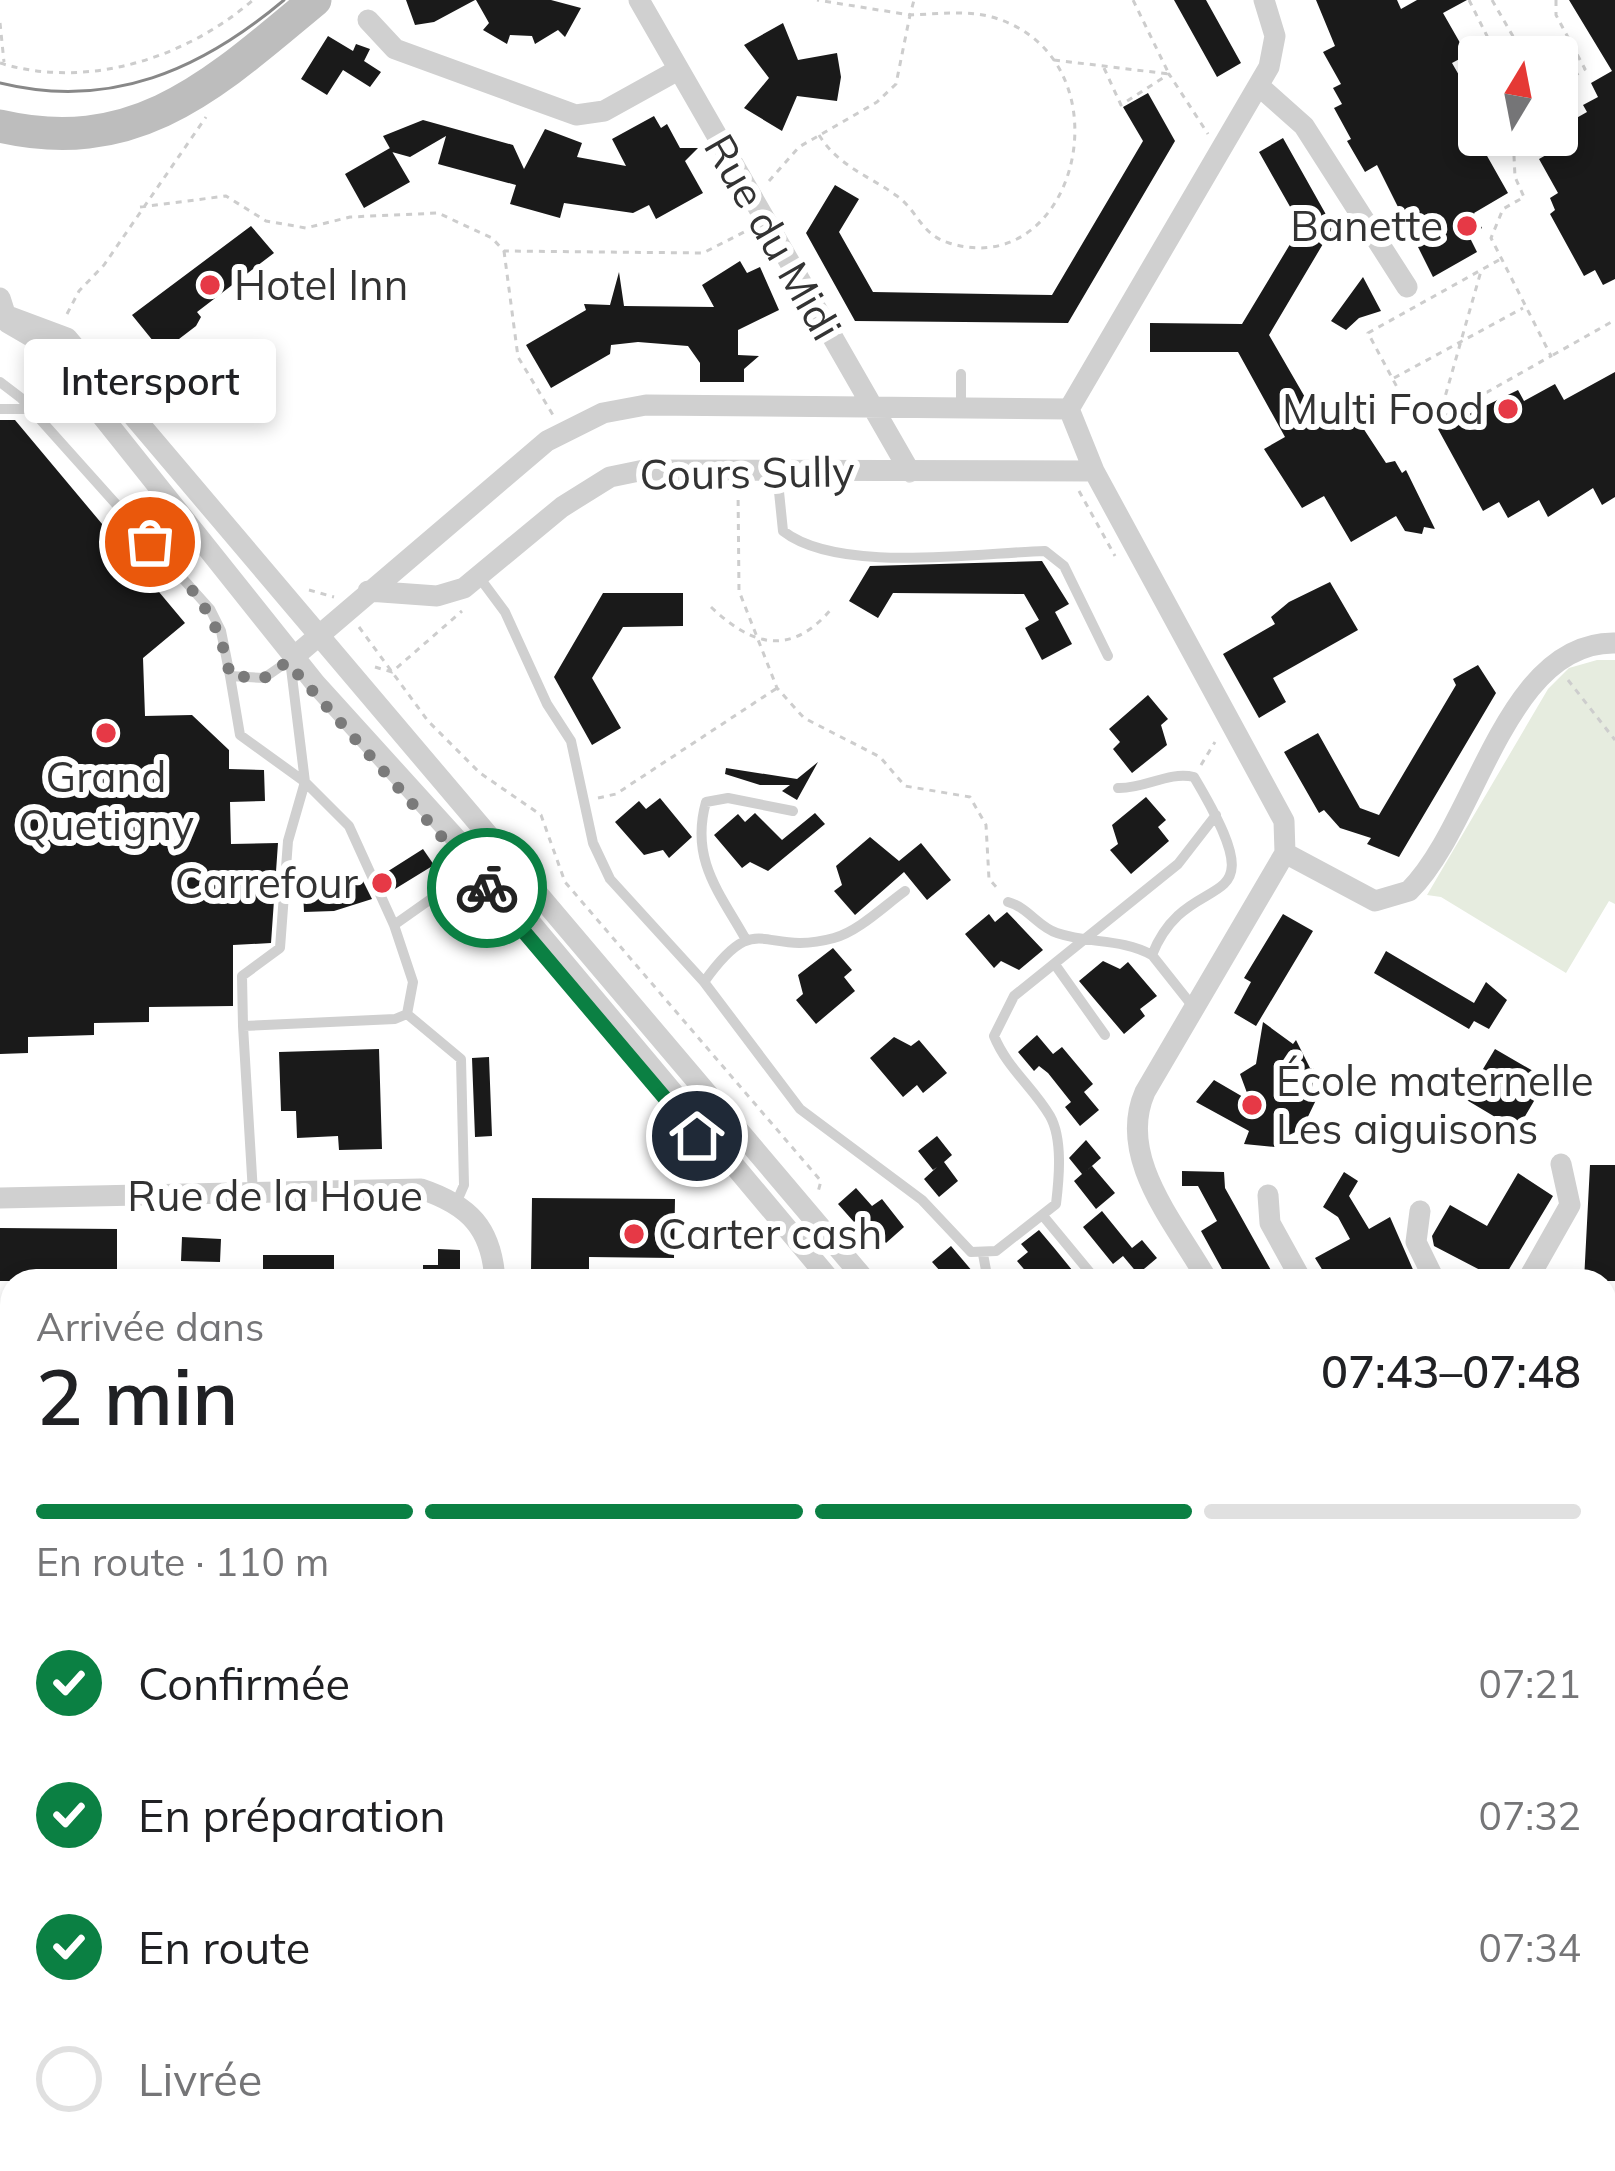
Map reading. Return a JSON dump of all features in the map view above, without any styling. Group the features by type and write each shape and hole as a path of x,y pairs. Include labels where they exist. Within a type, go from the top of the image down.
{"main road":[{"path":"0,126 54,135 92,134 132,125 167,110 238,66 315,0"},
{"path":"0,108 82,121 167,110"}],"street":[{"name":"Rue du Midi","path":"639,0 910,472"},
{"path":"1201,1269 1138,1155 1135,1140 1145,1092 1286,853 1280,808 1094,471 1070,410 1259,86 1275,37 1264,0"},
{"path":"368,20 395,49 576,115 604,112 678,70"},
{"path":"1259,86 1304,126 1407,287"},
{"path":"3,312 53,337 303,648 821,1269"},
{"path":"53,337 56,377 855,1269"},
{"name":"Cours Sully","path":"303,648 563,432 604,412 646,405 1070,410"},
{"name":"Cours Sully","path":"368,591 437,596 464,589 562,507 610,477 644,470 1094,471"},
{"path":"1286,853 1375,901 1409,891 1534,682 1553,661 1579,646 1615,643"},
{"path":"303,648 472,870 809,1269"},
{"path":"303,648 842,1269"},
{"path":"1534,1269 1570,1204 1561,1164"},
{"name":"Rue de la Houe","path":"0,1198 421,1189 457,1201 489,1240 493,1269"},
{"path":"1268,1195 1270,1223 1295,1269"},
{"path":"1420,1210 1416,1242 1430,1269"}],"lane":[{"path":"961,374 961,409"},
{"path":"0,382 31,409 210,609 221,631 240,735 305,782 350,826 394,925 413,982 407,1014"},
{"path":"0,410 31,409"},
{"path":"777,469 783,531 799,543 841,555 1045,551 1064,566 1108,656"},
{"path":"479,577 505,612 547,704 571,741 593,844 610,879 704,982 800,1108 922,1200 970,1252 982,1254 1044,1217 1056,1204 1059,1172 1052,1119 1004,1059 994,1036 1014,996 1178,864 1216,815"},
{"path":"230,676 264,678 303,648"},
{"path":"254,1193 242,976 280,948 288,842 305,782 303,648"},
{"path":"1118,788 1137,788 1179,774 1194,777 1234,861 1229,880 1168,928 1152,955"},
{"path":"745,938 709,877 702,832 706,802 728,798 793,811"},
{"path":"394,925 472,870"},
{"path":"704,982 733,944 745,938 805,944 840,937 905,892"},
{"path":"1009,902 1025,907 1048,930 1132,944 1152,955 1194,1008"},
{"path":"1056,966 1105,1035"},
{"path":"243,1026 380,1021 407,1014"},
{"path":"407,1014 461,1059 464,1185 457,1201"},
{"path":"1044,1217 1087,1269"},
{"path":"982,1254 985,1269"}],"path":[{"path":"0,23 6,37 2,64 34,71 122,68 211,30 253,0"},
{"path":"817,0 910,15 959,13 1000,20 1053,60 1169,74"},
{"path":"766,188 799,147 877,102 896,84 914,0"},
{"path":"1133,0 1169,74 1212,141"},
{"path":"1469,0 1487,36"},
{"path":"1492,0 1513,36"},
{"path":"1556,0 1556,15 1567,36"},
{"path":"819,135 843,164 902,200 930,234 962,246 1003,242 1020,236 1046,212 1076,161 1073,106 1053,60"},
{"path":"1104,67 1121,105 1169,74"},
{"path":"1157,86 1162,93"},
{"path":"53,337 79,291 104,265 206,117"},
{"path":"1514,156 1514,177 1524,197 1503,209 1491,238 1498,260 1551,356"},
{"path":"140,207 226,196 266,220 306,228 350,217 438,214 492,238 503,251 518,357 563,432"},
{"path":"503,251 703,253 764,222"},
{"path":"1498,260 1368,333 1420,430 1615,320"},
{"path":"1439,420 1482,269"},
{"path":"1393,379 1524,307"},
{"path":"737,469 739,591 777,688 804,718 880,757 905,786 970,797 986,826 989,879 1009,902"},
{"path":"711,607 740,635 755,638 804,634 833,607"},
{"path":"347,610 428,721 480,773 541,815 565,882 820,1181 817,1195"},
{"path":"1553,661 1615,740"},
{"path":"585,801 616,794 777,688"}],"shaded area":[{"path":"1615,660 1615,904 1609,901 1566,973 1441,897 1427,895 1548,689 1569,668"}],"building":[{"path":"406,0 475,0 434,22 415,25"},
{"path":"476,0 551,0 581,8 565,37 558,30 535,44 532,36 510,35 507,44 483,30 489,23"},
{"path":"1174,0 1206,0 1241,63 1217,77"},
{"path":"1316,0 1397,0 1401,9 1417,0 1467,0 1443,13 1458,39 1458,60 1452,63 1458,73 1458,156 1487,156 1508,193 1474,213 1482,228 1469,236 1477,252 1433,277 1377,165 1365,172 1347,141 1351,139 1334,108 1342,104 1333,88 1341,84 1323,52 1335,46"},
{"path":"1569,0 1615,0 1615,279 1603,285 1595,270 1584,276 1550,214 1555,210 1550,198 1558,193 1539,159 1578,156 1578,117 1587,112 1583,105 1598,97 1591,83 1612,71"},
{"path":"783,23 798,60 837,53 841,77 837,101 797,96 782,131 744,108 769,78 744,45"},
{"path":"328,36 353,51 356,44 370,49 364,61 381,72 370,87 343,70 327,95 301,79"},
{"path":"1148,93 1175,141 1068,323 855,321 806,233 835,185 859,199 839,232 873,292 1052,295 1143,141 1123,107"},
{"path":"654,116 661,128 667,124 680,148 698,148 685,161 703,193 656,219 649,205 633,213 564,203 560,218 510,204 516,185 438,164 446,136 410,157 392,152 383,136 423,120 513,145 524,169 545,129 582,143 577,157 626,166 612,139"},
{"path":"1283,138 1333,227 1269,335 1317,418 1346,402 1386,463 1395,461 1402,473 1406,470 1435,529 1424,527 1422,534 1405,531 1396,516 1351,542 1324,496 1302,508 1264,449 1285,437 1238,352 1150,352 1150,323 1242,324 1301,226 1259,152"},
{"path":"390,148 410,182 364,208 345,174"},
{"path":"251,226 274,253 197,312 201,317 196,326 162,352 132,315"},
{"path":"740,261 747,273 760,267 779,310 738,330 738,355 759,356 744,369 744,382 700,382 700,363 688,346 638,342 611,345 610,354 551,388 526,345 586,310 584,304 610,305 619,272 624,306 714,307 702,285"},
{"path":"1363,277 1381,311 1359,318 1346,330 1331,321"},
{"path":"1615,372 1615,497 1602,505 1593,488 1548,517 1539,500 1508,518 1499,502 1483,511 1438,429 1518,390 1524,401 1555,384 1564,400"},
{"name":"Grand Quetigny","path":"0,420 15,420 185,623 143,658 145,716 192,715 229,750 229,769 264,770 265,801 230,802 231,844 278,843 271,943 233,945 233,1006 149,1007 149,1022 94,1023 94,1035 28,1037 28,1053 0,1054"},
{"path":"1042,561 1069,604 1055,612 1072,644 1042,660 1025,628 1039,620 1024,594 893,593 878,618 849,601 870,566"},
{"path":"1330,582 1358,630 1273,678 1286,702 1259,718 1223,654 1275,624 1271,617 1289,602"},
{"path":"603,593 683,593 683,626 623,627 592,678 621,728 592,745 554,677"},
{"path":"1478,665 1496,693 1399,857 1367,844 1371,838 1340,828 1324,810 1319,813 1284,752 1318,733 1360,808 1379,815 1456,685 1453,679"},
{"path":"1148,695 1168,719 1161,725 1167,745 1132,773 1113,749 1120,742 1109,729"},
{"path":"818,762 797,800 782,791 790,785 760,785 725,774 726,768 797,779"},
{"path":"1146,797 1166,820 1158,827 1169,841 1131,874 1110,850 1118,844 1112,825"},
{"path":"660,798 692,837 669,858 663,850 644,855 615,822 639,801 646,809"},
{"path":"755,813 782,840 815,813 825,824 768,871 750,862 742,868 714,835 738,814 745,822"},
{"path":"870,837 899,861 921,843 951,880 927,900 904,872 855,915 834,891 842,885 836,866"},
{"path":"423,849 434,865 390,892 382,875"},
{"path":"363,881 372,899 334,911 304,912 303,892 329,892"},
{"path":"1007,912 1043,950 1019,970 1001,961 994,968 965,934 989,914 995,922"},
{"path":"1283,914 1313,931 1256,1026 1234,1013 1251,982 1244,978"},
{"path":"833,948 852,970 844,977 855,991 816,1024 796,1000 803,994 798,975"},
{"path":"1386,951 1474,1003 1486,982 1507,1000 1489,1029 1474,1021 1469,1029 1374,973"},
{"path":"1103,961 1120,969 1128,962 1157,996 1140,1009 1145,1016 1124,1034 1079,981"},
{"path":"1263,1022 1293,1044 1296,1040 1314,1068 1311,1097 1316,1100 1302,1129 1274,1142 1275,1147 1244,1144 1249,1131 1196,1102 1214,1080 1250,1101 1240,1074 1256,1064"},
{"path":"1037,1035 1053,1054 1062,1047 1093,1084 1084,1092 1099,1110 1080,1126 1065,1107 1071,1102 1048,1073 1039,1066 1034,1071 1018,1052"},
{"path":"894,1037 911,1046 919,1040 947,1073 923,1093 917,1085 903,1097 870,1058"},
{"path":"379,1049 382,1149 339,1150 338,1136 297,1138 296,1111 281,1111 279,1052"},
{"path":"1495,1049 1547,1079 1517,1130 1465,1099"},
{"path":"489,1057 492,1136 475,1137 472,1058"},
{"path":"937,1136 952,1155 944,1162 958,1181 939,1197 924,1179 937,1167 933,1170 918,1151"},
{"path":"1086,1140 1101,1158 1085,1172 1092,1166 1115,1193 1096,1209 1074,1181 1082,1174 1069,1158"},
{"path":"1590,1165 1615,1165 1615,1269 1585,1269"},
{"path":"1182,1171 1224,1172 1225,1188 1270,1269 1222,1269 1201,1231 1217,1221 1198,1186 1182,1186"},
{"path":"1344,1172 1358,1181 1349,1196 1369,1229 1390,1217 1413,1269 1322,1269 1315,1258 1350,1239 1338,1217 1323,1207"},
{"path":"1518,1173 1553,1196 1509,1269 1478,1269 1434,1246 1432,1236 1450,1205 1487,1226"},
{"path":"856,1188 872,1206 882,1199 904,1227 886,1243 862,1215 854,1222 838,1204"},
{"path":"532,1198 675,1199 674,1258 589,1257 589,1269 531,1269"},
{"path":"1102,1211 1132,1248 1142,1240 1157,1258 1144,1269 1134,1269 1123,1256 1113,1264 1083,1227"},
{"path":"0,1228 117,1229 117,1269 0,1269"},
{"path":"1039,1230 1071,1269 1024,1269 1017,1261 1028,1252 1021,1244"},
{"path":"182,1237 221,1239 220,1262 181,1261"},
{"path":"951,1246 970,1269 938,1269 932,1262"},
{"path":"438,1249 460,1250 460,1269 423,1269 423,1265 438,1265"},
{"path":"263,1255 334,1255 334,1269 263,1269"}],"tram line":[{"path":"0,83 79,91 152,78 220,46 284,0"}],"way so far":[{"path":"150,542 210,609 221,631 230,676 264,678 287,662 487,888"}],"place":[{"name":"Banette","path":"1467,226"},
{"name":"Hotel Inn","path":"210,285"},
{"name":"Multi Food","path":"1508,409"},
{"name":"Intersport","path":"150,542"},
{"name":"Grand Quetigny","path":"106,733"},
{"name":"Carrefour","path":"382,883"},
{"name":"École maternelle Les aiguisons","path":"1252,1105"},
{"name":"Carter cash","path":"634,1234"}],"route":[{"path":"487,888 697,1136"}]}
